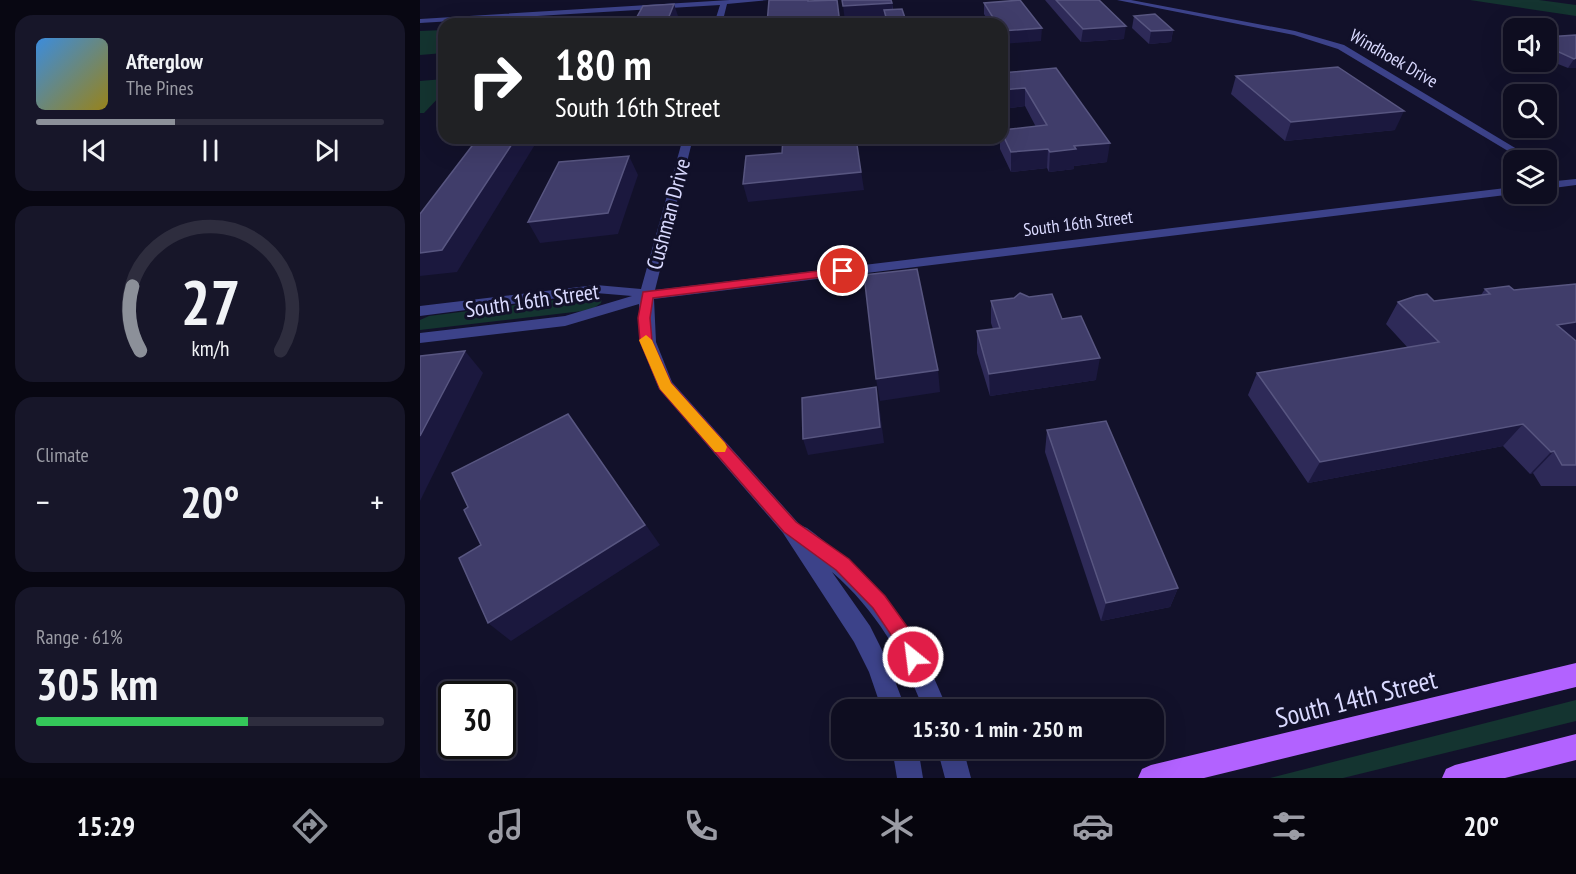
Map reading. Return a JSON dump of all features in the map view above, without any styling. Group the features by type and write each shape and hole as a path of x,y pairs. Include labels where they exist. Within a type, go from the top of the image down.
{"main road":[{"name":"South 14th Street","path":"1150,778 1576,675"},
{"path":"1455,778 1576,747"}],"street":[{"path":"471,18 765,0"},
{"name":"Windhoek Drive","path":"1120,0 1295,33 1333,44 1352,52 1514,150"},
{"path":"720,18 724,3"},
{"path":"420,21 438,20"},
{"name":"Cushman Drive","path":"686,144 647,295 644,318 646,341 665,385 790,527 861,634 879,668 890,699"},
{"path":"1557,176 1571,183"},
{"name":"South 16th Street","path":"420,338 590,317 621,308 647,295 1503,191"},
{"name":"South 16th Street","path":"420,310 596,289 626,290 647,295"},
{"name":"Cushman Drive","path":"790,527 843,565 879,602 906,641 931,699"},
{"path":"907,759 910,778"},
{"path":"954,759 958,778"}],"green space":[{"path":"1470,0 1539,0 1576,5 1576,16"},
{"path":"438,30 438,54 420,55 420,31"},
{"path":"438,80 438,98 424,113 420,113 420,81"},
{"path":"595,295 602,299 601,303 591,310 420,330 420,320 429,316"},
{"path":"1576,700 1576,721 1343,778 1270,778"}],"building":[{"path":"769,0 837,0 839,18 768,18"},
{"path":"842,0 891,0 892,3 843,6"},
{"path":"1020,0 1042,28 1008,31 1008,18 993,18 984,3"},
{"path":"1056,0 1099,0 1126,26 1083,29"},
{"path":"674,4 668,18 636,18 643,6"},
{"path":"902,9 905,18 886,18 884,10"},
{"path":"1155,14 1173,30 1151,31 1134,16"},
{"path":"1576,35 1576,58 1557,52 1557,36"},
{"path":"1338,67 1404,111 1291,122 1236,76"},
{"path":"1056,68 1110,143 1074,146 1076,149 1050,152 1048,149 1011,152 1007,144 1008,129 1047,125 1025,88 1008,89 1008,72"},
{"path":"473,144 512,144 442,250 420,253 420,214"},
{"path":"783,144 857,144 861,172 743,184 746,156 782,153"},
{"path":"629,156 608,213 528,222 559,162"},
{"path":"917,269 938,370 876,379 864,275"},
{"path":"1576,284 1576,322 1557,325 1576,341 1576,465 1562,465 1554,451 1551,452 1523,424 1320,462 1257,373 1439,342 1398,302 1416,296 1427,294 1434,301 1490,294 1485,289 1509,286 1514,290"},
{"path":"1020,293 1029,297 1052,294 1062,319 1081,316 1100,358 989,374 977,331 1000,328 991,301 1014,298"},
{"path":"465,351 420,436 420,356"},
{"path":"876,387 880,427 803,439 802,398"},
{"path":"568,414 645,525 488,623 459,558 481,545 464,510 468,507 452,473"},
{"path":"1106,421 1178,588 1106,603 1047,430"}],"slow traffic":[{"path":"646,340 653,362 665,385 720,447"}],"route":[{"path":"843,271 647,295 644,318 646,341 653,362 665,385 790,527 843,565 879,602 906,641 913,657"}]}
